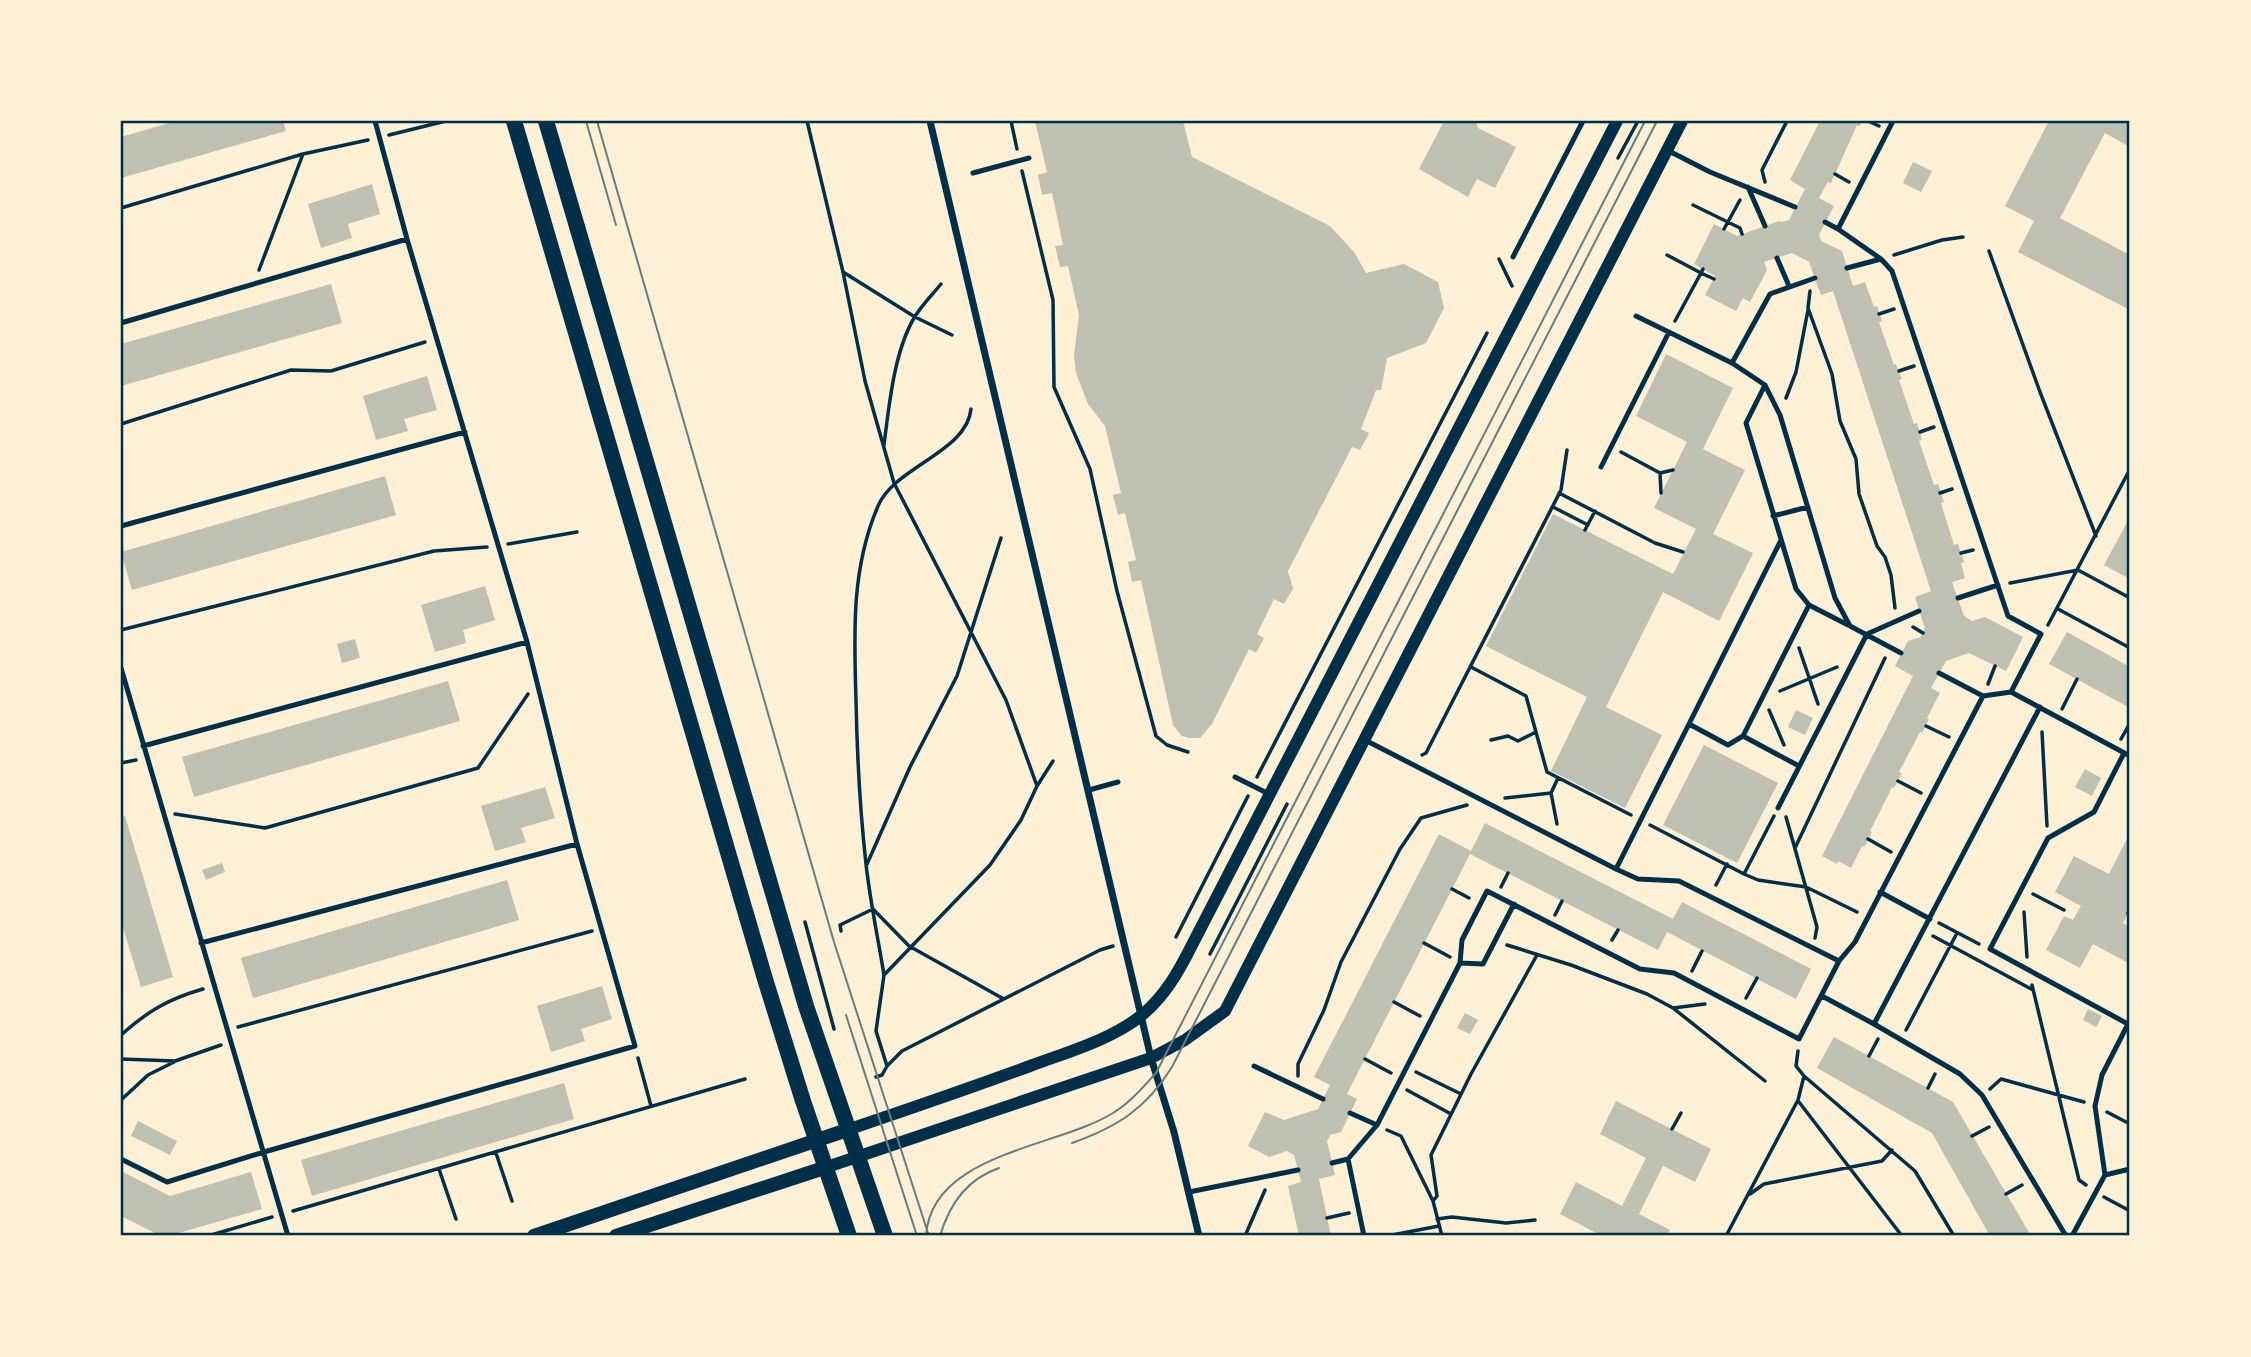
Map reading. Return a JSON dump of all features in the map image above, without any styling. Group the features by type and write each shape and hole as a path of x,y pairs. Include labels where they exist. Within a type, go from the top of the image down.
{"main road":[{"path":"514,121 724,842 824,1168 849,1236"},
{"path":"546,121 802,993 885,1236"},
{"path":"534,1236 847,1130"},
{"path":"617,1236 824,1168"}],"street":[{"path":"930,121 1152,1058 1174,1132 1199,1236"},
{"path":"847,1130 1073,1050 1142,1016 1160,997 1179,971 1616,121"},
{"path":"824,1168 1152,1058 1185,1040 1225,1011 1682,121"}],"lane":[{"path":"121,1159 167,1182 635,1046 577,844 527,642 407,239 375,121"},
{"path":"1513,257 1583,121"},
{"path":"1838,229 1893,121"},
{"path":"1667,150 1710,172 1796,207"},
{"path":"973,173 1029,158"},
{"path":"1748,186 1765,226"},
{"path":"1825,222 1881,259 1892,271 2008,616 2041,634 2011,692"},
{"path":"121,323 407,239"},
{"path":"1777,258 1789,286"},
{"path":"1847,268 1881,259"},
{"path":"1732,363 1770,294 1813,279"},
{"path":"1636,316 1732,363 1765,385 1780,415 1835,598 1850,625"},
{"path":"1601,467 1669,332"},
{"path":"1765,385 1745,423 1796,589 1809,605 1901,653"},
{"path":"121,526 465,432"},
{"path":"1773,516 1808,507"},
{"path":"1616,869 1781,540"},
{"path":"1958,598 1998,585"},
{"path":"1689,724 1728,745 1743,736 1809,605"},
{"path":"1778,808 1867,634 1919,611"},
{"path":"143,746 527,642"},
{"path":"121,668 201,943 233,1041 288,1236"},
{"path":"1939,673 1983,696 2011,692 2127,755 2094,812 2048,838 1990,949 2129,1022 2102,1075 2095,1106 2105,1175 2072,1236"},
{"path":"1332,1163 1348,1159 1377,1125 1460,962 1462,940 1488,891 1640,969 1674,973 1799,1039 1839,961 1854,942 1983,696"},
{"path":"1874,1024 2040,707"},
{"path":"1743,736 1800,766"},
{"path":"1365,740 1616,869 1638,879 1679,881 1839,961"},
{"path":"1234,777 1270,795"},
{"path":"1089,790 1118,782"},
{"path":"201,943 577,844"},
{"path":"1880,892 1930,919"},
{"path":"1460,962 1483,964 1514,904"},
{"path":"1822,996 1960,1074 1982,1095 2066,1236"},
{"path":"1254,1066 1323,1099"},
{"path":"1350,1113 1377,1125"},
{"path":"1348,1159 1364,1236"},
{"path":"2105,1175 2130,1169"},
{"path":"1189,1192 1298,1170"}],"path":[{"path":"385,136 446,121"},
{"path":"807,121 843,272 864,381 894,483 1006,700 1037,786"},
{"path":"1011,121 1053,300 1054,387 1090,470 1117,591 1156,736 1167,746 1188,752"},
{"path":"1618,158 1638,121"},
{"path":"1768,195 1762,170 1787,121"},
{"path":"121,208 303,154 375,138"},
{"path":"254,285 303,154"},
{"path":"1693,205 1740,228 1742,234"},
{"path":"1724,229 1733,213"},
{"path":"1881,259 1942,240 1963,237"},
{"path":"1989,251 2096,536"},
{"path":"1667,255 1714,279"},
{"path":"1499,259 1512,286"},
{"path":"1669,332 1702,271"},
{"path":"843,272 915,317 953,335"},
{"path":"1506,297 1518,274"},
{"path":"1780,415 1796,372 1813,279"},
{"path":"884,447 898,364 906,334 915,317 941,284"},
{"path":"1808,308 1832,374 1840,421 1856,459 1859,494 1877,546 1885,557 1891,575 1898,620"},
{"path":"1176,937 1488,332"},
{"path":"121,425 291,370 331,371 437,338"},
{"path":"887,1066 876,1031 884,975 866,866 856,724 853,616 871,521 881,499 894,483 952,442 970,417 971,409"},
{"path":"1611,447 1660,472 1673,470"},
{"path":"1407,761 1426,753 1471,667 1553,507 1559,493 1567,450"},
{"path":"2130,469 2057,611 2130,648"},
{"path":"1660,472 1661,493"},
{"path":"1559,493 1655,543 1684,552"},
{"path":"1553,507 1588,525"},
{"path":"1585,530 1595,511"},
{"path":"1572,524 1575,519"},
{"path":"503,545 577,532"},
{"path":"866,866 910,767 957,676 970,628 1001,538"},
{"path":"121,630 434,551 495,546"},
{"path":"1998,585 2078,570 2130,598"},
{"path":"1794,634 1824,719"},
{"path":"1795,848 1890,647"},
{"path":"1793,763 1763,698 1854,659"},
{"path":"1471,667 1526,696 1547,772 1627,813"},
{"path":"2058,717 2077,679"},
{"path":"162,812 265,828 478,768 537,682"},
{"path":"2040,707 2048,838"},
{"path":"2116,749 2130,723"},
{"path":"1926,726 1959,742"},
{"path":"1491,740 1508,736 1518,741 1536,732"},
{"path":"884,975 909,946 990,865 1021,820 1037,786 1053,761"},
{"path":"1558,778 1551,793 1560,840"},
{"path":"1898,781 1930,797"},
{"path":"1300,1088 1298,1064 1324,1010 1342,962 1400,849 1420,818 1484,801 1551,793"},
{"path":"1782,802 1817,927 1814,948"},
{"path":"1210,954 1287,804"},
{"path":"1744,873 1774,815"},
{"path":"1657,829 1758,880 1806,887 1867,917"},
{"path":"1868,839 1899,856"},
{"path":"1722,874 1727,864"},
{"path":"2022,888 2064,910"},
{"path":"1452,889 1481,904"},
{"path":"873,909 909,946 1002,998"},
{"path":"841,931 840,925 873,909"},
{"path":"2024,914 2028,967 2079,1180 2130,1212"},
{"path":"1930,919 1990,949"},
{"path":"805,922 836,1035"},
{"path":"229,1030 601,929"},
{"path":"1924,931 2033,989"},
{"path":"1901,1040 1957,933"},
{"path":"1496,940 1647,994 1673,1008 1765,1082"},
{"path":"1424,943 1460,962"},
{"path":"876,1077 882,1075 902,1051 1002,998 1104,949"},
{"path":"1688,980 1702,951"},
{"path":"1433,1201 1437,1196 1431,1155 1537,955"},
{"path":"1741,1008 1757,978"},
{"path":"121,1035 163,1003 215,986"},
{"path":"1673,1008 1729,1001"},
{"path":"1394,1002 1430,1021"},
{"path":"1870,1056 1884,1030"},
{"path":"1799,1039 1796,1066 1804,1076 1915,1171 1954,1236"},
{"path":"121,1100 148,1075 175,1061 233,1041"},
{"path":"635,1046 652,1106"},
{"path":"121,1059 175,1061"},
{"path":"1365,1059 1401,1078"},
{"path":"1407,1066 1461,1094"},
{"path":"1726,1236 1798,1100 1804,1076"},
{"path":"208,1236 744,1079"},
{"path":"1982,1095 2001,1079 2095,1106 2130,1124"},
{"path":"1398,1085 1451,1114"},
{"path":"1798,1100 1902,1236"},
{"path":"1672,1129 1681,1113"},
{"path":"1972,1136 1998,1122"},
{"path":"1377,1125 1401,1136 1433,1201 1441,1234 1447,1236"},
{"path":"1747,1197 1764,1184 1882,1161 1892,1150"},
{"path":"496,1152 512,1200"},
{"path":"439,1168 456,1219"},
{"path":"1245,1236 1272,1175"},
{"path":"2006,1194 2032,1180"},
{"path":"1327,1218 1358,1210"},
{"path":"1437,1219 1451,1217 1506,1223 1535,1220"},
{"path":"1387,1236 1439,1226"}],"building":[{"path":"176,121 283,121 286,131 121,178 121,137"},
{"path":"1035,121 1183,121 1192,157 1330,226 1354,252 1366,273 1404,264 1438,282 1444,308 1426,343 1387,358 1381,390 1376,390 1361,429 1369,433 1360,450 1352,447 1288,571 1293,589 1284,604 1274,599 1257,634 1264,638 1256,653 1249,649 1212,724 1200,738 1182,736 1173,725 1141,580 1132,582 1128,562 1136,560 1125,513 1118,515 1113,495 1121,493 1105,426 1088,404 1076,373 1074,355 1079,315 1068,266 1060,267 1055,246 1063,245 1052,193 1042,195 1038,175 1047,172"},
{"path":"1444,121 1476,121 1478,128 1516,147 1495,188 1477,179 1468,197 1419,169"},
{"path":"1820,121 1862,121 1859,127 1857,125 1831,183 1828,182 1819,198 1834,206 1819,235 1821,241 1842,251 1853,286 1865,282 1874,307 1877,306 1882,321 1879,322 1894,365 1896,364 1902,379 1899,380 1914,424 1917,423 1922,440 1919,441 1934,485 1938,484 1944,502 1941,503 1954,545 1958,544 1964,562 1961,563 1965,578 1952,582 1964,616 1972,621 1985,617 2023,637 2006,671 1969,653 1946,661 1931,688 1940,693 1927,718 1929,719 1899,772 1902,773 1894,788 1892,787 1866,844 1862,846 1851,868 1822,856 1913,676 1895,666 1908,641 1921,637 1925,629 1915,597 1931,591 1833,291 1821,295 1809,262 1792,253 1764,262 1767,270 1750,302 1743,298 1736,311 1705,295 1715,276 1694,264 1714,224 1737,236 1789,220 1805,189 1790,180"},
{"path":"2049,121 2130,121 2130,147 2105,133 2060,218 2130,255 2130,310 2018,252 2034,221 2005,206"},
{"path":"1913,162 1932,171 1921,192 1903,183"},
{"path":"372,184 380,214 348,224 352,238 321,248 308,204"},
{"path":"331,284 342,323 121,386 121,344"},
{"path":"1666,354 1733,388 1703,449 1745,470 1713,534 1753,553 1719,621 1663,592 1606,707 1662,735 1625,808 1551,771 1587,697 1486,646 1553,514 1673,574 1696,529 1654,508 1687,442 1636,416"},
{"path":"427,376 437,410 404,419 408,431 376,440 363,396"},
{"path":"385,476 396,515 132,590 121,552"},
{"path":"2130,517 2130,579 2104,565"},
{"path":"485,586 495,620 463,630 466,643 435,652 421,605"},
{"path":"2067,632 2130,667 2130,708 2049,664"},
{"path":"355,639 360,658 342,663 337,644"},
{"path":"448,681 460,721 194,797 182,757"},
{"path":"1796,710 1813,718 1805,735 1788,727"},
{"path":"1704,745 1778,783 1737,863 1663,825"},
{"path":"2085,769 2101,778 2092,796 2075,787"},
{"path":"545,787 555,818 521,828 526,842 495,851 481,806"},
{"path":"125,816 173,977 141,987 121,921 121,817"},
{"path":"1485,823 1673,919 1682,902 1811,969 1796,999 1667,932 1658,950 1470,854 1347,1094 1357,1099 1341,1132 1330,1135 1327,1141 1335,1175 1319,1179 1331,1236 1299,1236 1288,1186 1301,1182 1294,1155 1287,1151 1269,1157 1248,1146 1265,1112 1284,1120 1318,1109 1330,1085 1314,1077 1439,834 1471,851"},
{"path":"2130,833 2130,909 2123,923 2130,927 2130,964 2093,944 2080,968 2046,950 2064,916 2073,920 2081,906 2055,892 2074,856 2109,874"},
{"path":"222,863 225,872 206,880 202,870"},
{"path":"507,880 519,920 253,998 241,958"},
{"path":"602,986 612,1019 581,1029 585,1041 551,1052 537,1006"},
{"path":"2088,1009 2102,1016 2096,1027 2083,1020"},
{"path":"1465,1013 1478,1020 1470,1034 1457,1028"},
{"path":"1834,1037 1953,1102 2031,1236 1990,1236 1932,1133 1817,1068"},
{"path":"564,1083 574,1119 312,1196 301,1160"},
{"path":"1616,1101 1711,1149 1695,1182 1663,1166 1639,1214 1670,1230 1666,1236 1602,1236 1560,1214 1576,1182 1622,1206 1646,1158 1600,1134"},
{"path":"138,1121 177,1141 170,1155 131,1136"},
{"path":"121,1171 170,1196 251,1172 262,1209 161,1236 121,1216"}],"tram line":[{"path":"586,121 616,225"},
{"path":"597,121 834,942 928,1233"},
{"path":"926,1236 933,1208 949,1187 1000,1156 1089,1125 1113,1113 1131,1100 1156,1073 1645,121"},
{"path":"1072,1143 1129,1115 1152,1094 1172,1067 1657,121"},
{"path":"846,1015 917,1236"},
{"path":"940,1236 961,1194 978,1179 999,1168"}]}
